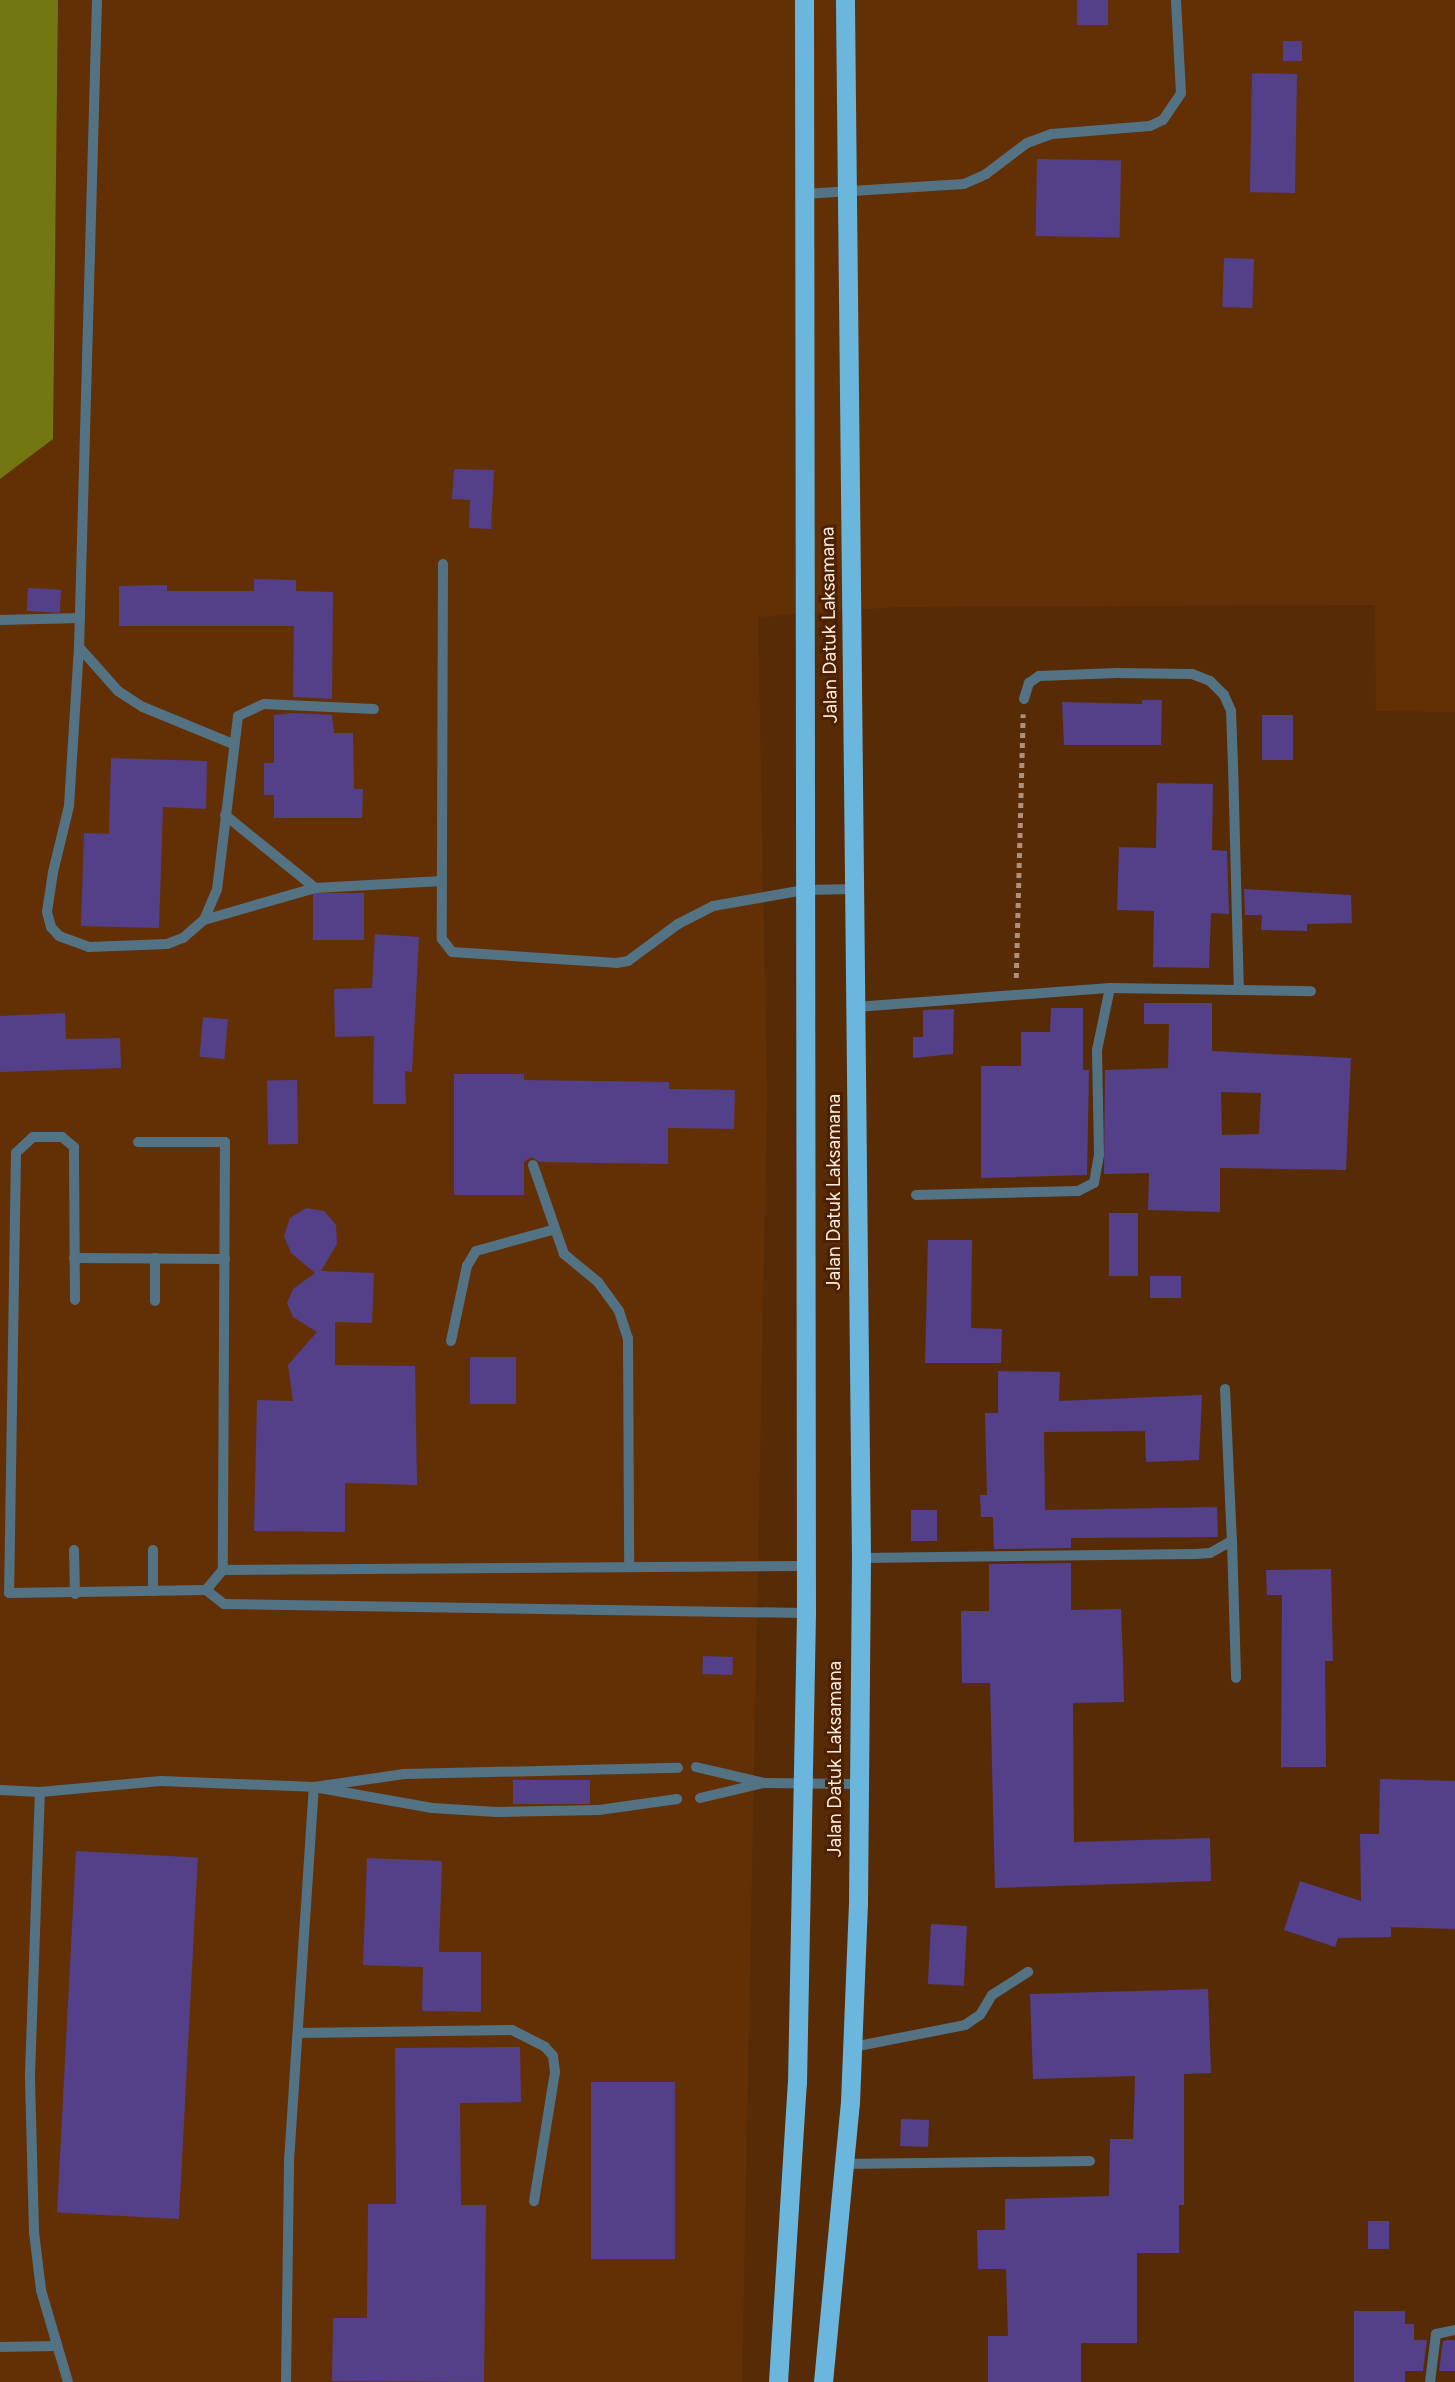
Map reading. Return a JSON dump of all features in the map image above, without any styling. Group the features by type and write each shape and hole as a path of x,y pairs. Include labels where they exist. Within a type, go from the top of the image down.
{"highway":[{"name":"Jalan Datuk Laksamana","path":"778,2382 797,2083 806,1613 804,0"},
{"name":"Jalan Datuk Laksamana","path":"823,2382 853,2047 858,1903 856,1784 861,1558 845,0"}],"lane":[{"path":"97,0 79,648 69,806 52,872 47,912 51,927 59,936 89,947 167,944 183,938 204,920 315,888 442,881"},
{"path":"804,194 964,184 986,174 1027,143 1052,134 1150,126 1163,120 1181,93 1176,0"},
{"path":"443,564 442,939 453,952 616,963 628,961 695,913 805,890 855,889"},
{"path":"0,620 80,618"},
{"path":"79,648 118,691 143,707 233,744"},
{"path":"1024,699 1029,683 1039,676 1117,673 1192,674 1210,681 1224,695 1231,711 1239,988"},
{"path":"204,920 217,890 238,716 247,708 264,704 374,709"},
{"path":"225,815 315,888"},
{"path":"916,1195 1078,1191 1094,1184 1099,1155 1097,1050 1110,988"},
{"path":"856,1007 1015,993 1110,988 1311,991"},
{"path":"75,1300 74,1147 66,1138 33,1137 16,1153 5,1593 206,1590 224,1604 806,1613"},
{"path":"138,1142 225,1142 223,1570 206,1590"},
{"path":"533,1166 552,1230 564,1254 605,1291 619,1311 628,1338 629,1567"},
{"path":"451,1341 467,1266 476,1251 552,1230"},
{"path":"74,1258 225,1259"},
{"path":"155,1258 155,1301"},
{"path":"1225,1389 1236,1678"},
{"path":"861,1558 1195,1554 1210,1553 1232,1541"},
{"path":"74,1550 75,1594"},
{"path":"153,1550 153,1591"},
{"path":"223,1570 806,1566"},
{"path":"695,1767 764,1783 856,1784"},
{"path":"314,1787 404,1774 678,1768"},
{"path":"0,1790 40,1792 161,1781 314,1787 432,1808 497,1812 599,1811 677,1799"},
{"path":"700,1798 764,1783"},
{"path":"286,2382 289,2161 314,1787"},
{"path":"40,1792 30,2076 34,2232 41,2290 68,2382"},
{"path":"853,2047 965,2025 980,2015 992,1995 1028,1972"},
{"path":"299,2033 512,2030 545,2047 553,2056 555,2072 534,2201"},
{"path":"844,2164 1090,2161"},
{"path":"1430,2382 1436,2334 1455,2330"},
{"path":"0,2347 56,2346"}],"path":[{"path":"1015,993 1024,699"}],"shaded area":[{"path":"0,0 58,0 53,439 0,479"},
{"path":"58,0 1455,0 1455,712 1376,711 1375,605 896,607 758,617 767,1096 742,2382 0,2382 0,479 53,438"}],"building":[{"path":"1077,0 1108,0 1108,25 1077,25"},
{"path":"1283,41 1302,41 1302,61 1283,61"},
{"path":"1252,73 1297,74 1295,193 1250,192"},
{"path":"1037,159 1121,160 1120,237 1036,236"},
{"path":"1224,258 1254,259 1252,308 1222,307"},
{"path":"454,469 494,470 491,529 469,528 470,500 452,499"},
{"path":"254,579 296,580 296,591 333,592 332,699 293,697 294,626 119,626 119,586 167,585 167,591 254,591"},
{"path":"28,588 61,590 60,613 27,611"},
{"path":"1142,700 1162,700 1161,745 1064,745 1062,702 1142,704"},
{"path":"274,715 332,715 334,733 353,733 354,789 363,789 362,818 274,818 274,795 264,795 264,763 274,763"},
{"path":"1262,715 1293,715 1293,760 1262,760"},
{"path":"111,758 207,761 206,809 163,807 159,928 81,926 84,833 109,834"},
{"path":"1157,783 1213,784 1212,850 1227,851 1229,914 1211,913 1209,968 1153,967 1154,911 1117,910 1119,847 1156,848"},
{"path":"1244,889 1351,895 1352,923 1307,924 1307,931 1261,930 1262,915 1245,915"},
{"path":"313,893 364,893 364,940 313,940"},
{"path":"375,934 419,937 412,1072 405,1071 406,1104 373,1104 374,1036 335,1037 334,989 372,988"},
{"path":"1144,1003 1212,1003 1212,1051 1351,1058 1346,1170 1220,1168 1220,1212 1148,1210 1149,1173 1104,1174 1105,1070 1168,1068 1169,1024 1144,1024","holes":["1221,1092 1261,1093 1259,1134 1222,1135"]},
{"path":"1051,1008 1083,1008 1083,1070 1089,1070 1087,1175 981,1178 981,1066 1021,1066 1021,1032 1050,1032"},
{"path":"954,1009 953,1054 913,1058 913,1037 923,1037 923,1010"},
{"path":"65,1013 66,1039 120,1038 121,1068 0,1072 0,1016"},
{"path":"203,1017 228,1019 224,1059 200,1057"},
{"path":"454,1074 524,1074 524,1080 669,1082 669,1089 735,1090 734,1129 668,1128 668,1164 540,1162 531,1157 524,1162 524,1195 454,1195"},
{"path":"297,1080 298,1144 268,1145 267,1081"},
{"path":"306,1208 324,1211 336,1225 337,1244 321,1271 374,1273 372,1323 335,1322 335,1365 415,1366 417,1485 345,1483 345,1532 254,1531 257,1400 293,1401 288,1365 317,1332 293,1317 287,1303 293,1289 315,1273 291,1253 284,1236 290,1218"},
{"path":"1109,1213 1138,1213 1138,1276 1109,1276"},
{"path":"928,1240 972,1240 971,1328 1002,1329 1001,1363 925,1363"},
{"path":"1150,1276 1181,1276 1181,1298 1150,1298"},
{"path":"470,1357 516,1357 516,1404 470,1404"},
{"path":"998,1371 1060,1372 1059,1401 1202,1395 1199,1460 1146,1462 1145,1431 1044,1432 1045,1510 1217,1507 1218,1537 1071,1538 1071,1548 994,1549 993,1517 981,1517 980,1495 987,1495 985,1413 998,1413"},
{"path":"911,1510 937,1510 937,1541 911,1541"},
{"path":"1071,1563 1071,1610 1121,1609 1124,1702 1073,1703 1074,1842 1210,1838 1211,1881 995,1888 990,1683 962,1683 961,1611 989,1611 989,1564"},
{"path":"1331,1569 1333,1661 1325,1661 1326,1767 1281,1767 1282,1595 1267,1595 1266,1570"},
{"path":"703,1656 733,1657 732,1675 702,1674"},
{"path":"1380,1779 1455,1781 1455,1929 1391,1927 1391,1937 1338,1938 1335,1947 1284,1930 1300,1881 1361,1901 1360,1834 1379,1834"},
{"path":"513,1780 590,1780 590,1804 513,1804"},
{"path":"76,1851 198,1857 179,2219 57,2213"},
{"path":"367,1858 442,1861 439,1952 481,1952 481,2012 422,2011 423,1967 363,1965"},
{"path":"931,1924 967,1926 964,1986 928,1984"},
{"path":"1208,1989 1211,2073 1184,2074 1184,2205 1179,2205 1179,2253 1137,2253 1137,2343 1081,2343 1081,2382 988,2382 988,2336 1008,2336 1006,2269 978,2269 977,2230 1005,2230 1005,2199 1109,2196 1110,2139 1133,2139 1135,2076 1033,2079 1030,1994"},
{"path":"520,2047 521,2102 460,2103 461,2205 486,2205 484,2382 332,2381 333,2318 367,2318 368,2204 396,2204 395,2048"},
{"path":"591,2082 675,2082 675,2259 591,2259"},
{"path":"901,2119 929,2120 928,2147 900,2146"},
{"path":"1368,2221 1389,2221 1389,2249 1368,2249"},
{"path":"1354,2311 1405,2311 1405,2324 1414,2324 1414,2340 1427,2340 1423,2371 1405,2371 1405,2382 1354,2382"},
{"path":"1455,2340 1455,2371 1439,2371 1443,2341"}]}
